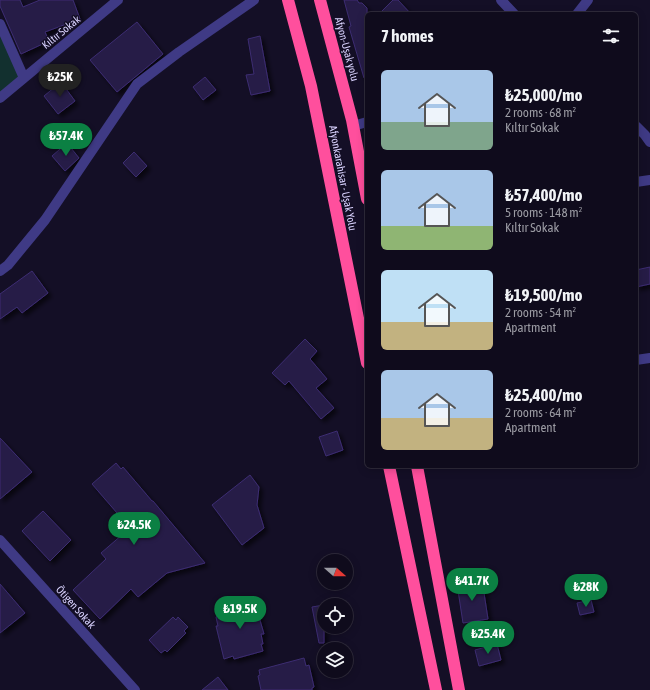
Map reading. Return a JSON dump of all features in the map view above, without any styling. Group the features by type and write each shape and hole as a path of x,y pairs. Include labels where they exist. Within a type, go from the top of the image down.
{"highway":[{"name":"Afyonkarahisar - Uşak Yolu","path":"288,0 310,86 365,353"},
{"name":"Afyon-Uşak yolu","path":"320,0 353,126 365,189"},
{"path":"389,468 436,690"},
{"path":"417,468 459,690"}],"street":[{"name":"Kıltır Sokak","path":"0,98 118,0"},
{"path":"0,270 8,265 45,220 137,84 179,52 254,0"},
{"path":"501,0 512,12"},
{"path":"579,12 588,0"},
{"path":"0,24 24,78"},
{"path":"353,126 365,123"},
{"path":"638,128 650,142"},
{"path":"638,182 650,180"},
{"path":"638,360 650,358"},
{"name":"Ötigen Sokak","path":"0,540 135,690"}],"green space":[{"path":"0,30 21,80 0,98"}],"building":[{"path":"0,0 20,0 23,7 40,0 73,0 80,19 45,32 49,41 21,54 0,6"},
{"path":"344,0 357,0 367,8 367,12 365,12 365,78 349,27 351,26"},
{"path":"393,0 398,0 409,12 381,12"},
{"path":"137,22 163,54 117,92 90,60"},
{"path":"260,36 270,91 251,95 246,75 254,74 248,39"},
{"path":"205,77 216,90 203,100 193,87"},
{"path":"61,82 75,101 58,114 44,96"},
{"path":"67,143 79,158 65,171 52,156"},
{"path":"134,152 147,166 136,177 123,163"},
{"path":"650,267 650,284 638,287 638,270"},
{"path":"32,271 48,293 22,313 17,307 0,319 0,294"},
{"path":"305,339 317,351 310,359 327,379 316,388 334,408 321,419 289,381 285,385 272,373"},
{"path":"337,431 343,450 326,456 319,437"},
{"path":"0,438 32,472 0,499"},
{"path":"116,463 121,469 123,467 205,563 167,573 138,597 131,589 100,619 73,590 106,559 101,553 130,528 92,484"},
{"path":"250,475 259,487 257,505 264,528 242,545 212,505"},
{"path":"43,511 71,540 50,561 22,531"},
{"path":"482,580 488,619 463,623 457,584"},
{"path":"0,584 25,613 0,633"},
{"path":"591,600 594,612 580,615 577,603"},
{"path":"246,601 247,603 251,602 251,605 255,603 264,634 261,634 263,651 234,659 233,656 224,659 216,626 218,626 216,617 218,616 216,609"},
{"path":"317,606 317,633 312,607"},
{"path":"173,617 176,620 178,617 188,627 184,631 186,633 167,652 165,650 161,653 149,640"},
{"path":"317,634 324,634 324,642 319,642"},
{"path":"497,644 501,660 479,666 475,650"},
{"path":"304,658 306,666 309,665 314,687 312,690 261,690 258,676 260,675 259,670"},
{"path":"218,677 228,690 202,690"}]}
